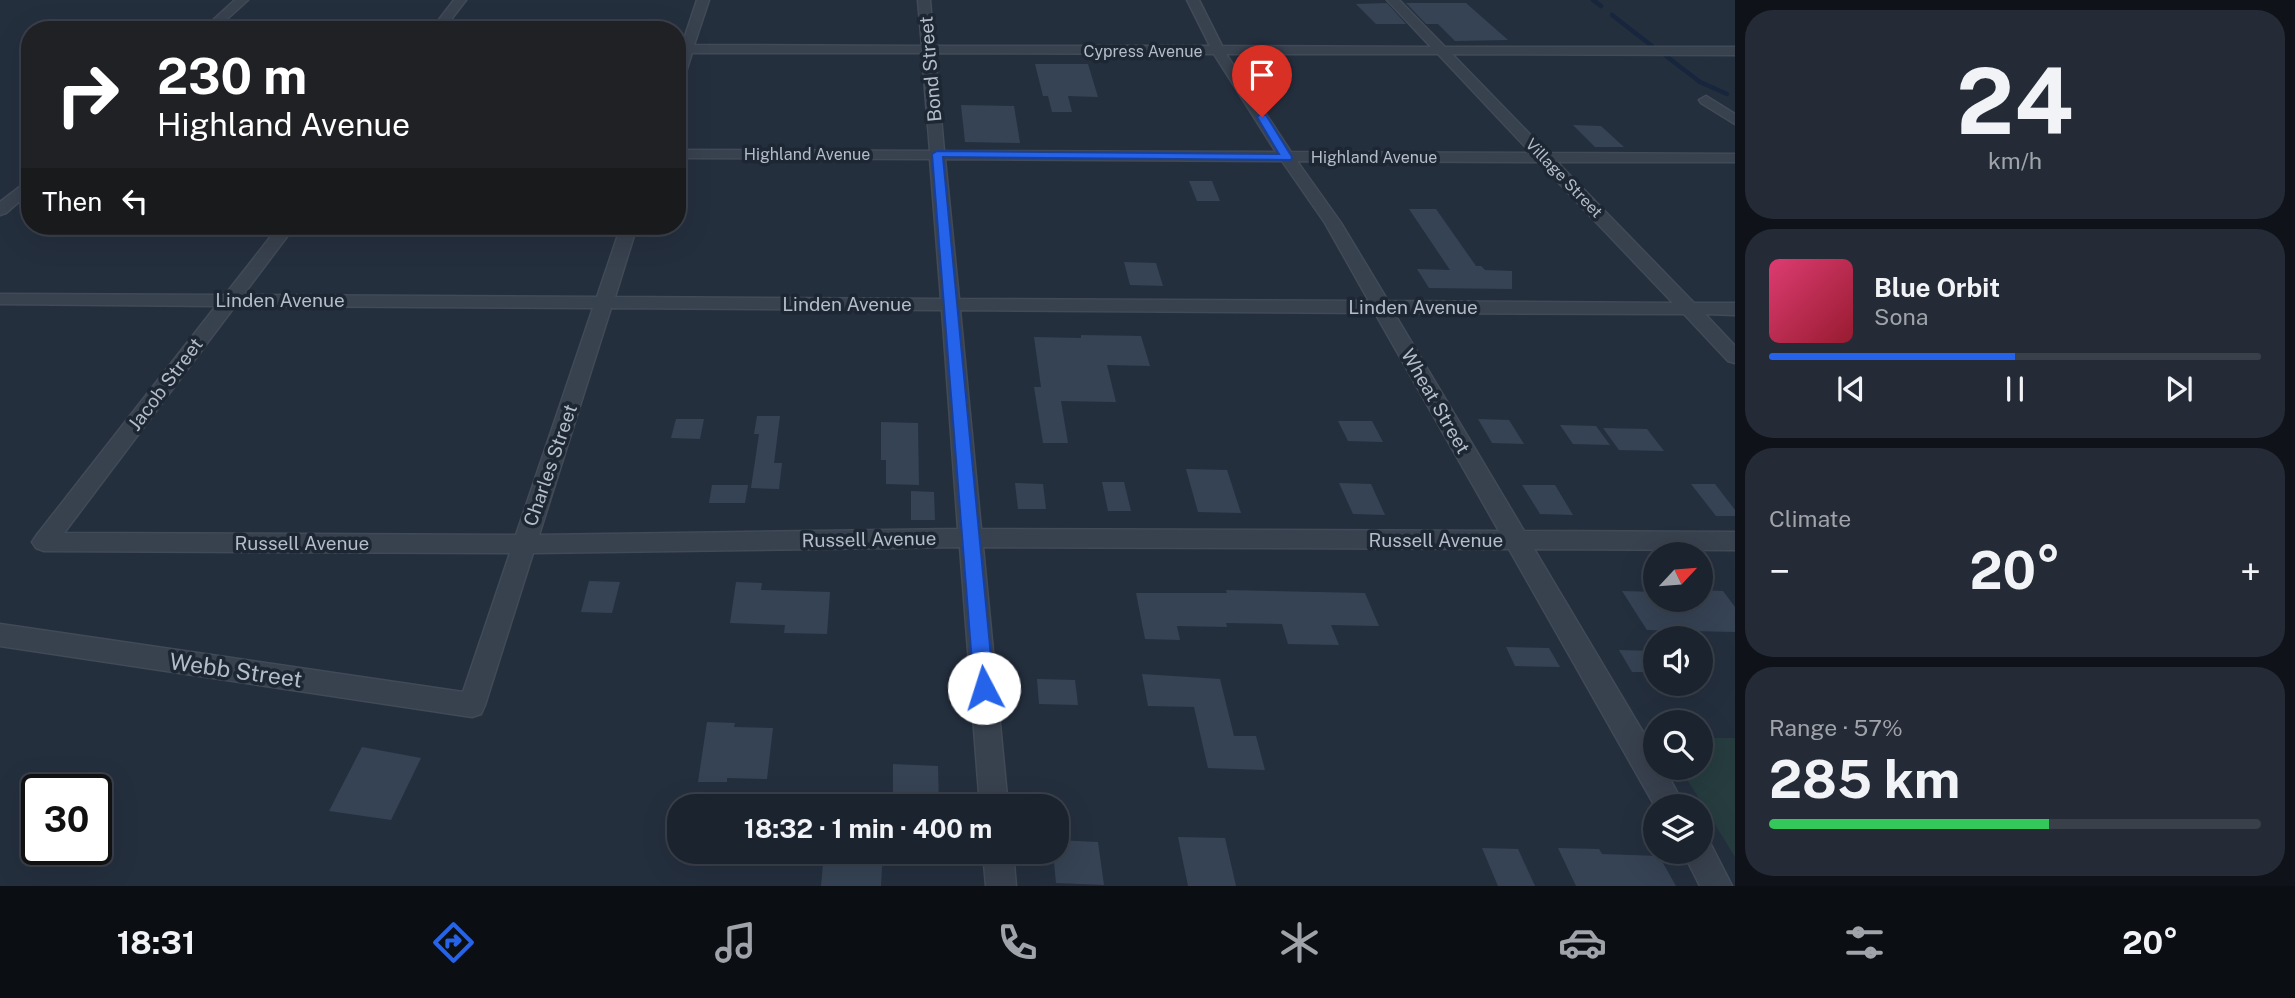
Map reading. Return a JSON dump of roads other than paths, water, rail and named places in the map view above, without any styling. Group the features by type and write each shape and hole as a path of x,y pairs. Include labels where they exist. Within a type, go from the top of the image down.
{"street":[{"path":"218,21 242,0"},
{"path":"444,21 460,0"},
{"path":"686,40 703,0"},
{"name":"Bond Street","path":"924,0 993,794"},
{"name":"Wheat Street","path":"1194,0 1219,52 1333,223 1664,794"},
{"name":"Village Street","path":"1393,0 1735,357"},
{"name":"Cypress Avenue","path":"686,49 1735,51"},
{"path":"1706,100 1735,120"},
{"name":"Highland Avenue","path":"686,154 1735,158"},
{"path":"0,210 21,192"},
{"name":"Jacob Street","path":"44,542 280,235"},
{"name":"Charles Street","path":"472,705 626,235"},
{"name":"Linden Avenue","path":"0,299 1735,310"},
{"name":"Russell Avenue","path":"44,542 523,544 971,538 1735,541"},
{"name":"Webb Street","path":"0,635 472,705"},
{"path":"999,864 1001,886"},
{"path":"1705,864 1717,886"}],"waterway":[{"path":"1593,0 1601,6"},
{"path":"1612,15 1652,46"},
{"path":"1666,56 1700,82 1727,94"}]}
